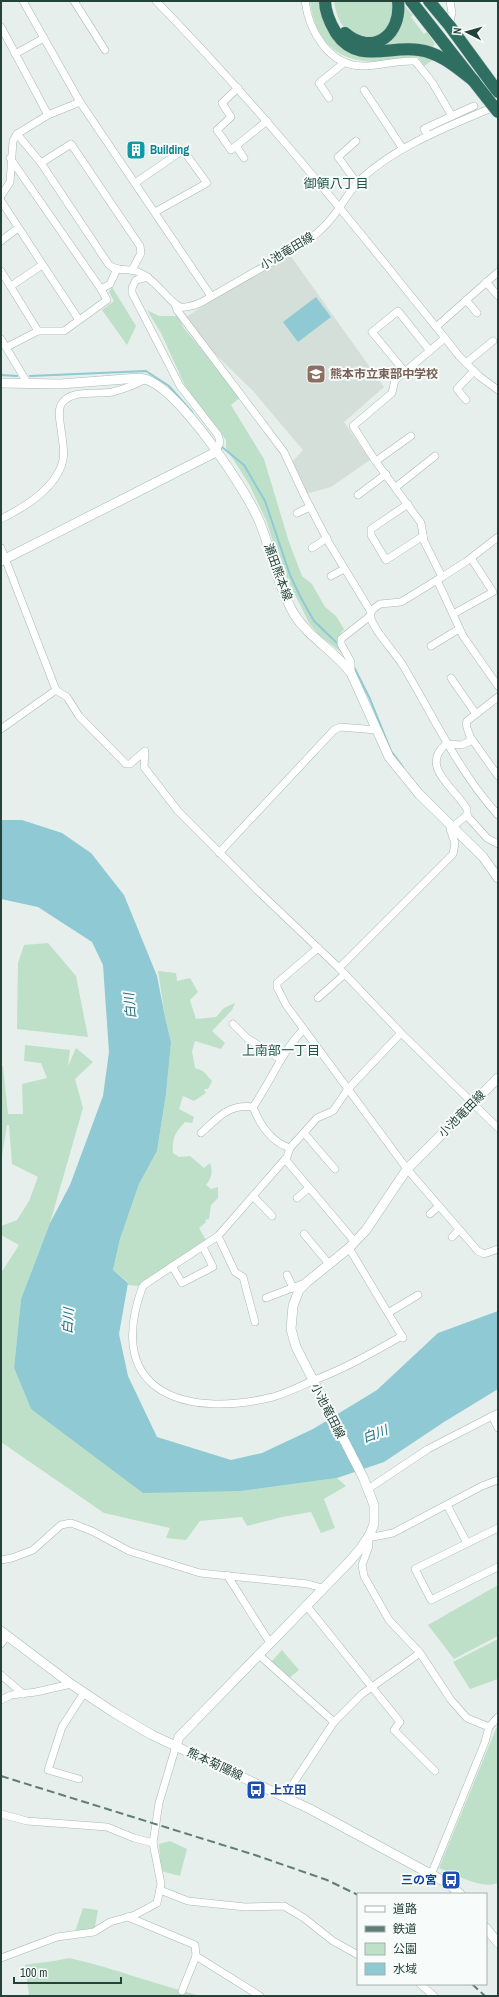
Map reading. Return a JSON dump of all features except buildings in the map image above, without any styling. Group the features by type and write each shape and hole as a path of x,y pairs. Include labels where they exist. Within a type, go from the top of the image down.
{"highway":[{"path":"325,1 328,16 333,28 343,40 352,47 374,53 409,50 433,54 450,63 474,81"},
{"path":"331,1 334,15 345,32 357,41 372,42 386,38 395,27 399,10 398,1"},
{"path":"411,1 498,112"},
{"path":"429,1 449,24 498,92"},
{"path":"440,1 449,24"}],"main road":[{"name":"瀬田熊本線","path":"146,379 151,381 169,396 190,417 249,498 260,524 286,598 295,615 305,628 344,663 351,673 389,758 419,794 483,857 498,878"},
{"path":"1,382 28,384 146,379"},
{"path":"3,560 216,452"},
{"name":"小池竜田線","path":"176,1746 179,1737 322,1588 349,1562 368,1538 374,1524 374,1512 363,1477 296,1347 291,1329 293,1306 299,1290 352,1245 374,1219 407,1169 498,1078"},
{"name":"熊本菊陽線","path":"4,1634 84,1694 132,1724 285,1796 450,1884 459,1893"},
{"path":"487,1929 498,1943"}],"street":[{"path":"23,1 80,102 211,296"},
{"path":"74,1 105,50"},
{"path":"156,1 207,53 267,121 340,207 469,367 498,390"},
{"path":"305,1 310,26 318,39 327,49 345,62 363,66 417,62 452,116"},
{"path":"449,24 452,13 450,1"},
{"path":"1,27 48,115"},
{"path":"15,54 44,38"},
{"path":"329,98 319,83 345,62"},
{"path":"238,88 222,103 231,117 217,130 231,150 267,121"},
{"path":"364,90 403,149"},
{"path":"1,196 10,182 12,141 18,134 48,115 80,102"},
{"name":"小池竜田線","path":"175,304 187,307 195,305 305,243 329,222 357,183 381,162 428,136 498,105"},
{"path":"428,136 424,129 474,106"},
{"path":"18,134 41,163 109,264 118,269 132,270 148,277 160,287 175,304 177,310 204,347 284,452 326,538 414,684 446,744 486,802 498,815"},
{"path":"356,141 338,157 357,183"},
{"path":"41,163 71,144 140,246 141,253 132,270"},
{"path":"236,146 244,158"},
{"path":"135,183 183,150 207,183 155,212"},
{"path":"7,347 38,331 64,331 107,300 101,289 10,158"},
{"path":"1,201 78,320"},
{"path":"1,241 18,228"},
{"path":"11,286 42,265"},
{"path":"101,289 110,284 118,269"},
{"path":"1,271 38,331"},
{"path":"436,327 498,272"},
{"path":"148,277 136,280 132,288 132,293 180,386 218,435 220,442 216,452"},
{"path":"486,282 498,296"},
{"path":"466,300 477,313"},
{"path":"405,372 372,332 398,311 430,351"},
{"path":"445,338 394,382 392,393 353,425 376,461 422,524 423,536 460,629 498,684"},
{"path":"1,339 28,384"},
{"path":"466,400 457,389 469,367 494,343"},
{"path":"1,519 15,512 45,490 56,478 63,459 59,413 62,403 70,397 110,393 131,387 146,379"},
{"path":"376,461 411,436"},
{"path":"396,487 435,456"},
{"path":"358,495 386,474"},
{"path":"408,504 371,529 371,535 386,560 423,536"},
{"path":"297,513 310,507"},
{"path":"312,548 326,538"},
{"path":"351,673 351,662 341,644 341,639 371,614 380,604 401,602 497,541"},
{"path":"1,548 3,560 56,690 67,697 79,716 126,764 130,764 145,751 144,767 178,811 219,853 339,968 498,1128"},
{"path":"453,614 496,591 471,558"},
{"path":"332,576 344,569"},
{"path":"431,646 460,629"},
{"path":"451,678 476,714"},
{"path":"1,729 56,690"},
{"path":"498,697 466,724 471,738 498,776"},
{"path":"219,853 334,730 340,727 377,730"},
{"path":"471,738 470,741 464,745 446,744 437,753 435,759 436,766 444,779 466,806 467,815 487,838 498,844"},
{"path":"339,968 452,854 455,842 450,829 467,815"},
{"path":"318,948 276,984 286,1005 407,1169 439,1206 480,1253 488,1253 498,1249"},
{"path":"318,998 345,974"},
{"path":"233,1024 247,1038 280,1059"},
{"path":"253,1107 267,1087 280,1059 303,1030"},
{"path":"285,1159 352,1245 388,1313 403,1337 353,1364 273,1397 247,1402 215,1404 183,1400 156,1388 144,1375 135,1360 132,1344 134,1326 142,1288 144,1285 218,1236 285,1159 290,1148 317,1118 333,1111 348,1089 402,1033"},
{"path":"201,1133 233,1108 240,1106 253,1107"},
{"path":"253,1107 270,1137 278,1143 290,1148"},
{"path":"304,1133 335,1169"},
{"path":"297,1198 309,1188"},
{"path":"253,1196 272,1216"},
{"path":"430,1214 439,1206"},
{"path":"452,1238 460,1230"},
{"path":"304,1234 329,1264"},
{"path":"218,1236 235,1272 243,1277 255,1322"},
{"path":"172,1266 182,1283 213,1267 203,1247"},
{"path":"286,1275 293,1288"},
{"path":"266,1298 307,1282"},
{"path":"388,1313 418,1295"},
{"path":"368,1489 428,1449 495,1415 498,1428"},
{"path":"489,1727 467,1718 451,1700 420,1653 389,1620 364,1576 362,1565 369,1546 368,1538 393,1533 447,1504 498,1480"},
{"path":"447,1504 467,1543"},
{"path":"1,1560 12,1558 33,1550 61,1525 71,1523 92,1532 128,1552 200,1573 308,1584 322,1588"},
{"path":"498,1528 415,1570 431,1600 498,1567"},
{"path":"227,1576 270,1642"},
{"path":"306,1605 373,1686 400,1722 394,1730 435,1771"},
{"path":"1,1644 4,1634"},
{"path":"285,1796 334,1722 362,1694 420,1653"},
{"path":"258,1654 334,1722"},
{"path":"1,1675 23,1694"},
{"path":"1,1700 11,1695 71,1684"},
{"path":"79,1779 48,1770 62,1727 84,1694"},
{"path":"431,1874 489,1727 498,1717"},
{"path":"1,1958 57,1937 94,1932 110,1922 128,1917 157,1903 161,1884 153,1843 159,1803 176,1746"},
{"path":"1,1814 27,1821 107,1827 134,1838 153,1843"},
{"path":"160,1890 188,1901 244,1907 284,1906 304,1918 333,1941 357,1954"},
{"path":"128,1917 194,1945 196,1956 182,1991"},
{"path":"196,1956 260,1996"},
{"path":"421,1985 434,1996"}],"shaded area":[{"name":"熊本市立東部中学校","path":"290,255 384,387 344,422 370,460 331,487 306,494 293,461 303,450 253,391 206,345 186,317"}],"green space":[{"path":"310,1 322,1 335,38 436,58 424,66 418,57 404,60 374,62 346,57 326,42 313,17"},
{"path":"334,1 394,1 390,29 373,38 351,32 342,24 336,11"},
{"path":"402,3 413,15 411,17 424,34 427,32 435,44 429,50 383,50 380,44"},
{"path":"112,287 136,326 127,345 102,310 114,301 109,292"},
{"path":"147,310 159,316 178,316 183,327 241,397 231,405 264,459 289,542 302,576 312,584 325,607 336,616 344,629 338,637 342,653 318,634 309,623 280,564 266,520 249,484 226,448 226,440 186,388 161,333"},
{"path":"48,943 76,976 88,1037 17,1029 18,963 24,945"},
{"path":"158,971 176,973 177,981 190,978 198,992 190,1000 196,1019 216,1017 224,1008 235,1003 232,1010 212,1031 225,1043 221,1049 195,1041 192,1051 195,1068 203,1071 212,1081 208,1089 204,1089 206,1093 194,1101 183,1096 179,1109 194,1117 192,1123 185,1122 179,1129 173,1144 173,1153 179,1157 190,1156 204,1168 210,1163 211,1174 206,1185 211,1189 218,1187 218,1198 211,1205 209,1219 205,1220 206,1222 199,1228 207,1242 139,1286 128,1285 128,1282 113,1270 120,1239 139,1184 157,1151 166,1094 171,1042 165,1017"},
{"path":"25,1045 70,1050 68,1066 76,1048 93,1062 75,1079 83,1108 50,1223 21,1299 14,1368 31,1409 60,1429 241,1491 337,1478 346,1486 324,1499 335,1528 321,1533 311,1512 282,1517 247,1526 242,1517 200,1521 186,1540 166,1538 170,1528 104,1513 1,1442 1,1273 19,1245 1,1235 1,1226 17,1220 29,1201 38,1177 12,1164 9,1125 7,1125 1,1162 1,1066 3,1066 8,1114 23,1114 22,1084 47,1078 41,1063 24,1061"},
{"path":"498,1585 498,1636 454,1659 428,1625"},
{"path":"498,1639 498,1679 470,1689 453,1662"},
{"path":"282,1650 299,1670 288,1679 271,1662"},
{"path":"498,1724 498,1883 491,1885 476,1883 439,1868"},
{"path":"170,1841 187,1849 180,1876 161,1871 159,1844"},
{"path":"83,1908 98,1910 94,1932 74,1935"},
{"path":"69,1958 201,1996 23,1996 29,1995 25,1965"}],"water":[{"path":"316,297 331,317 298,342 283,322"},
{"name":"白川","path":"1,820 22,820 62,833 91,853 124,895 157,976 171,1042 166,1094 157,1151 139,1184 120,1239 113,1270 128,1283 119,1334 128,1376 157,1437 231,1460 262,1453 313,1429 377,1390 438,1333 498,1311 498,1389 444,1422 384,1462 337,1478 241,1491 143,1493 31,1409 14,1368 21,1299 50,1223 70,1185 103,1096 109,1052 103,965 92,942 38,907 1,899"}],"waterway":[{"path":"30,376 146,371 169,386 192,412"},
{"path":"1,375 17,376"},
{"path":"222,447 244,465 265,501 290,575 301,598 314,621 339,645"},
{"path":"354,667 370,699 391,751 403,767"}],"railway":[{"path":"1,1776 255,1855 327,1880 357,1895"},
{"path":"473,1985 485,1996"}],"place":[{"name":"Building","path":"136,150"},
{"name":"熊本市立東部中学校","path":"316,374"},
{"name":"上立田","path":"256,1790"},
{"name":"三の宮","path":"451,1880"}],"district":[{"name":"御領八丁目","path":"336,183"},
{"name":"上南部一丁目","path":"281,1050"}]}
